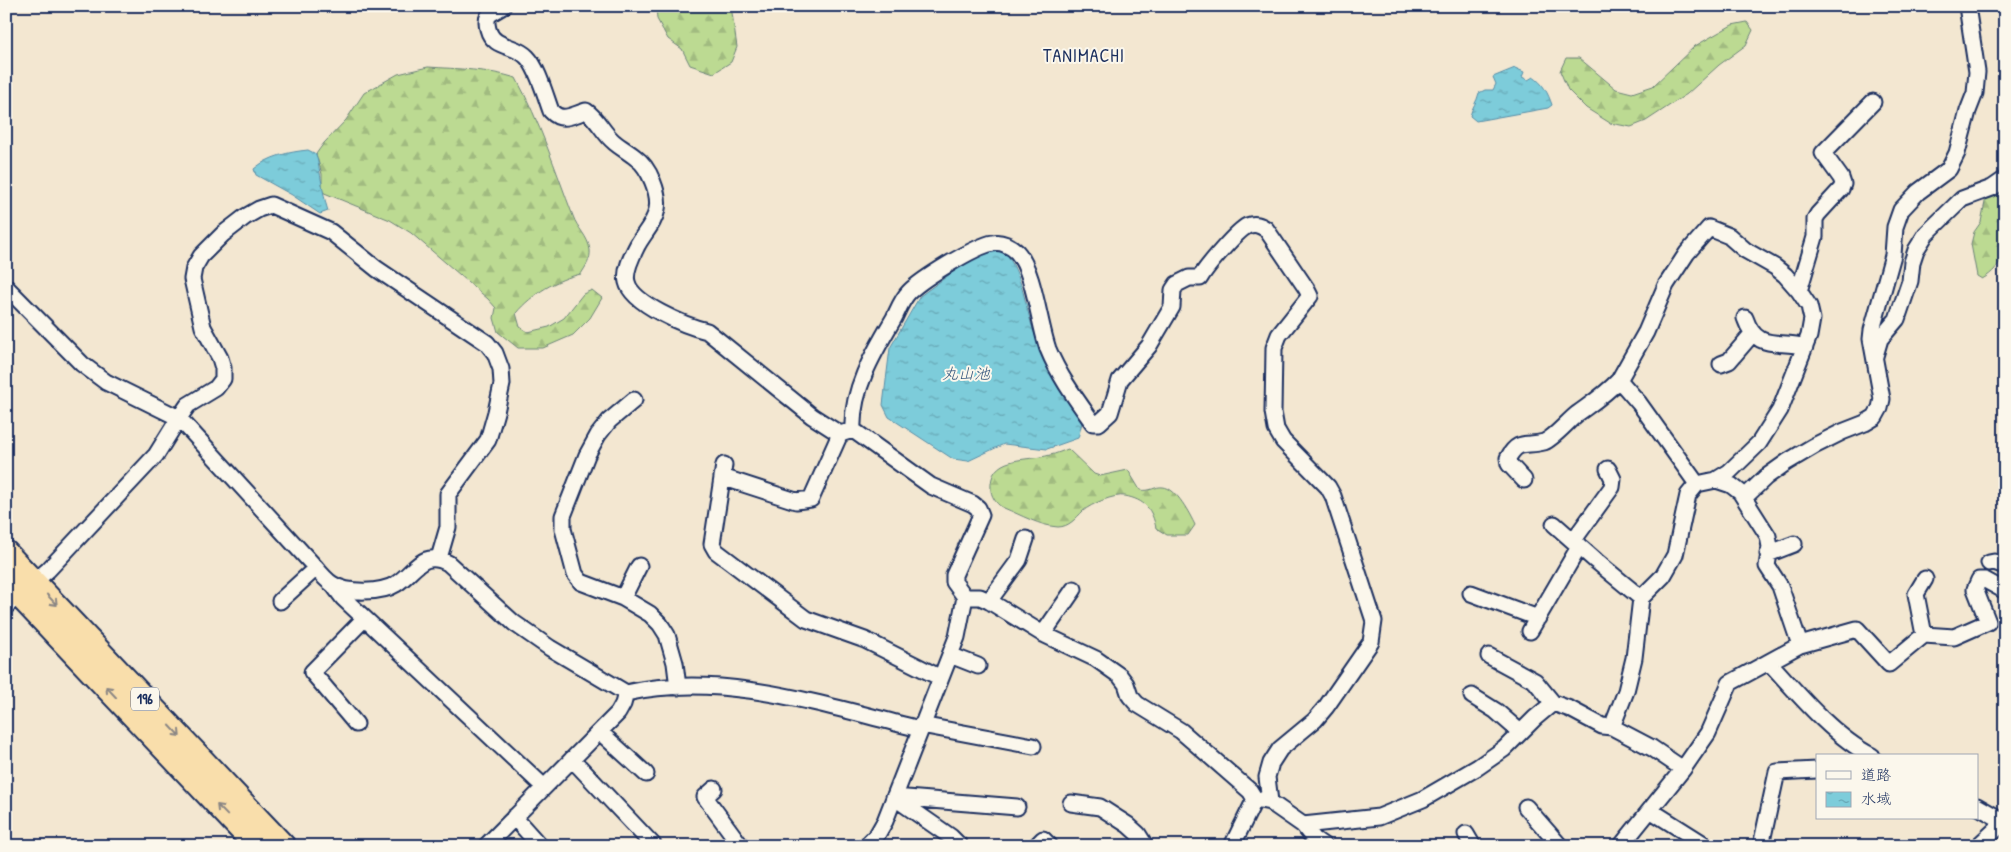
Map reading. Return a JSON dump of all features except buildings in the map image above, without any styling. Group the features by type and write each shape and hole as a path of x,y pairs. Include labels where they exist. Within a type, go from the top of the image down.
{"highway":[{"name":"196","path":"6,552 17,591 256,846"},
{"name":"196","path":"17,591 284,846"}],"street":[{"path":"503,6 488,15 486,21 489,33 495,41 505,47 526,55 532,63 551,111 556,117 564,118 586,111 594,116 614,142 646,167 656,192 658,208 636,246 627,269 626,281 633,294 690,327 706,331 812,416 847,432 931,486 973,504 978,508 980,515 954,575 954,582 965,597 957,637 884,822 877,834 866,846"},
{"path":"1744,498 1766,477 1787,462 1842,432 1865,423 1875,417 1880,408 1882,399 1871,339 1893,255 1895,227 1901,210 1918,192 1949,169 1957,153 1968,111 1975,93 1977,72 1967,6"},
{"path":"1799,291 1815,237 1815,220 1818,214 1841,190 1841,178 1822,153 1873,102"},
{"path":"1875,357 1880,339 1897,319 1910,281 1912,262 1916,250 1926,234 1962,199 1992,188 2005,179"},
{"path":"17,591 156,455 188,405 216,388 223,379 223,368 220,358 202,327 192,279 194,268 212,243 245,217 259,208 271,205 330,232 377,269 487,343 496,353 501,369 502,384 488,440 448,494 448,527 439,558"},
{"path":"942,678 865,640 806,619 716,551 712,544 723,471 796,501 811,499 847,432 871,359 908,293 975,248 995,242 1007,245 1017,252 1023,261 1048,347 1060,375 1093,423 1099,423 1110,413 1120,380 1150,346 1172,307 1173,290 1177,284 1189,278 1200,278 1238,232 1247,226 1255,224 1266,229 1310,296 1279,335 1274,348 1273,412 1276,429 1283,440 1328,487 1333,496 1374,621 1370,642 1326,707 1314,720 1280,749 1271,763 1267,777 1270,802"},
{"path":"1524,480 1509,464 1508,458 1511,452 1520,444 1545,441 1578,413 1608,392 1619,380 1646,332 1666,285 1688,253 1709,228 1729,236 1756,257 1785,275 1809,306 1812,319 1805,347 1780,410 1760,443 1729,472 1716,480 1697,484 1688,495 1675,555 1663,576 1642,598 1634,658 1626,691 1612,727"},
{"path":"6,287 82,364 106,382 179,418 343,598 544,787"},
{"path":"1745,318 1753,334 1767,342 1779,345 1791,343 1805,347"},
{"path":"1721,364 1729,361 1753,334"},
{"path":"1619,380 1639,403 1697,484"},
{"path":"634,400 609,421 598,435 587,455 563,516 563,529 575,574 581,582 623,598 650,614 660,624 676,663 678,687"},
{"path":"1530,631 1576,544 1612,487 1614,479 1608,469"},
{"path":"1716,480 1731,485 1744,498 1768,536 1770,547 1767,566 1780,586 1800,645"},
{"path":"1554,524 1642,598"},
{"path":"989,601 1019,560 1026,539"},
{"path":"1768,554 1794,544"},
{"path":"334,586 370,592 384,589 397,584 420,562 439,558 448,563 514,623 550,648 626,693 650,688 678,687 757,690 921,727 1033,746"},
{"path":"1989,563 1994,562 2005,566"},
{"path":"623,598 639,566"},
{"path":"280,601 316,568"},
{"path":"1924,635 1916,594 1925,579"},
{"path":"1621,846 1683,769 1708,733 1730,682 1800,645 1856,629 1889,664 1924,635 1954,637 1988,622 1976,589 1980,580 1985,580 2005,591"},
{"path":"1043,634 1074,589"},
{"path":"1471,593 1538,618"},
{"path":"965,597 980,597 989,601 1043,634 1096,659 1120,676 1126,684 1130,696 1137,704 1181,731 1250,791 1255,799 1270,802 1303,825 1314,839 1324,846"},
{"path":"356,724 312,672 364,618"},
{"path":"950,655 978,666"},
{"path":"1489,656 1535,681 1554,703 1570,709 1602,726 1612,727 1652,748 1683,769"},
{"path":"1769,662 1813,710 1863,754"},
{"path":"486,846 618,713 626,693"},
{"path":"1472,696 1496,711 1520,732"},
{"path":"1303,825 1379,817 1414,802 1478,767 1504,749 1520,732 1554,703"},
{"path":"600,732 646,774"},
{"path":"572,759 654,846"},
{"path":"1761,846 1777,772 1816,770"},
{"path":"714,789 705,796 742,841"},
{"path":"894,798 1017,807"},
{"path":"894,798 951,837 960,846"},
{"path":"1232,846 1255,799"},
{"path":"1072,803 1100,808 1138,834 1143,842 1141,846"},
{"path":"1526,807 1560,846"},
{"path":"1978,807 2004,822 1978,846"},
{"path":"1650,810 1707,846"},
{"path":"514,817 540,846"},
{"path":"1036,846 1043,839 1050,846"}],"green space":[{"path":"656,6 731,6 737,47 731,62 714,73 690,65 682,49 668,39 657,19"},
{"path":"1747,22 1753,30 1746,45 1719,65 1687,94 1646,121 1631,127 1610,123 1586,108 1568,90 1560,71 1566,58 1579,58 1616,89 1632,93 1653,86 1695,46 1732,25"},
{"path":"428,67 483,71 516,78 540,129 575,220 587,240 590,256 581,274 546,288 522,306 516,313 520,327 528,332 549,327 564,318 583,294 592,290 602,298 590,318 573,335 543,348 518,348 498,332 494,318 496,308 488,299 411,233 390,220 322,192 322,174 316,154 346,120 364,93 398,74"},
{"path":"2005,185 2006,229 2004,252 1996,268 1982,279 1977,276 1971,244 1974,232 1981,222 1986,197"},
{"path":"1068,449 1094,474 1100,476 1128,470 1140,490 1160,487 1168,489 1178,497 1195,525 1188,535 1167,535 1156,528 1150,511 1143,503 1125,496 1109,498 1097,503 1087,508 1069,524 1062,527 1044,525 1031,520 1002,507 996,501 991,491 992,479 1002,465 1052,455"}],"water":[{"path":"1515,68 1524,72 1522,77 1528,80 1533,77 1540,82 1547,92 1552,105 1548,108 1476,121 1470,116 1479,93 1485,90 1493,90 1496,84 1493,77"},
{"path":"308,150 316,154 328,211 320,214 292,195 256,175 254,169 280,155"},
{"name":"丸山池","path":"983,250 1004,250 1010,260 1019,280 1038,344 1056,377 1083,419 1078,438 1047,449 1004,444 968,461 953,459 889,417 883,405 890,348 920,296"}],"district":[{"name":"TANIMACHI","path":"1084,56"}]}
